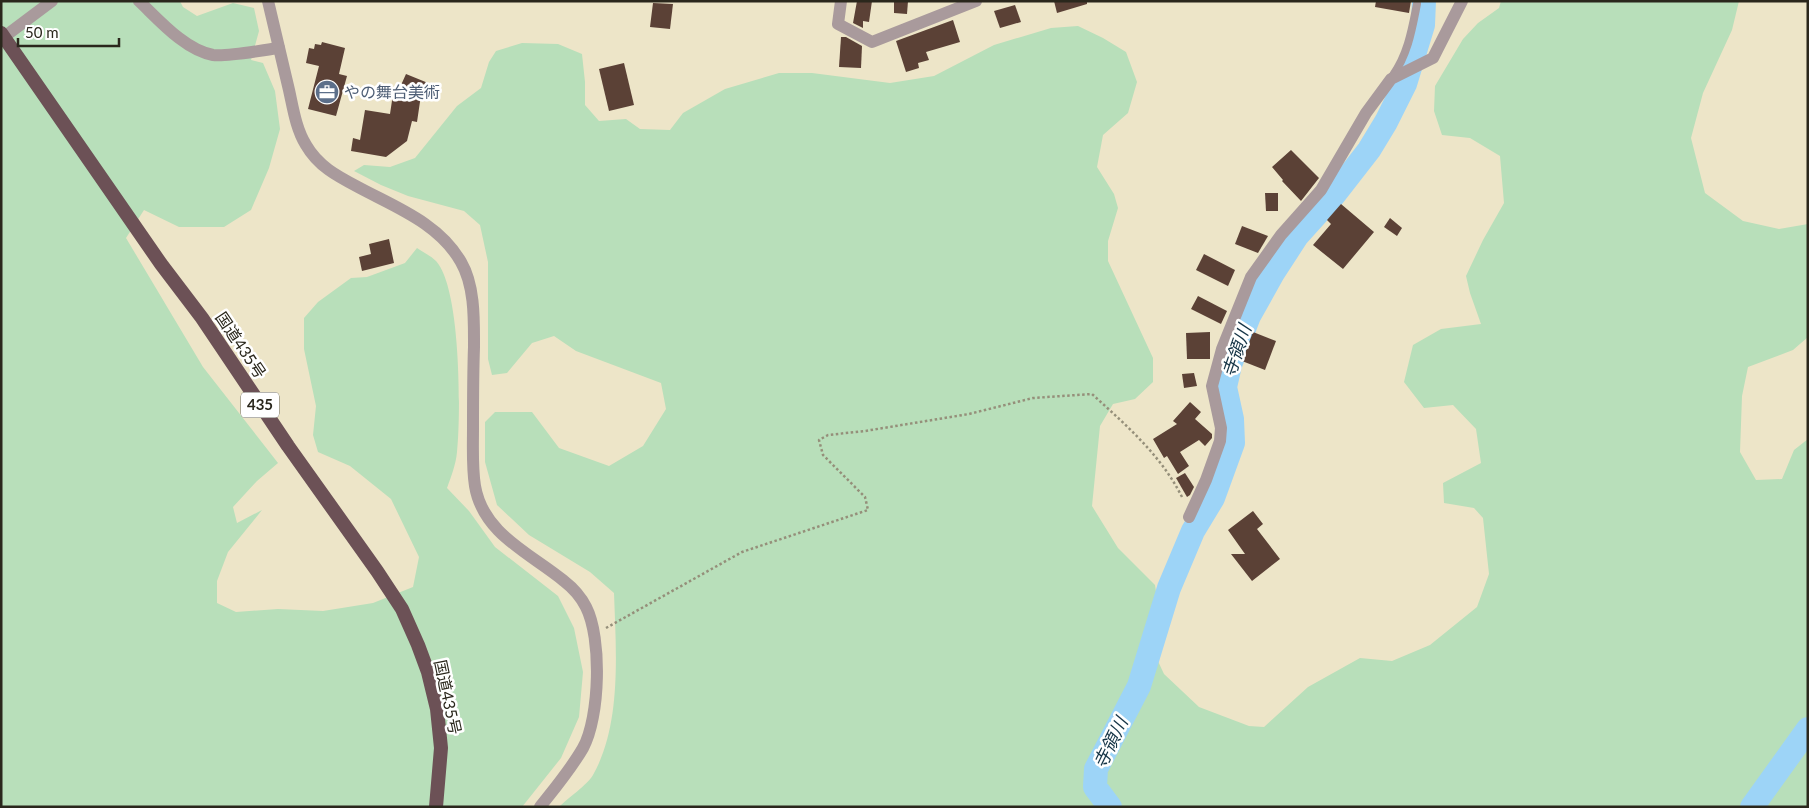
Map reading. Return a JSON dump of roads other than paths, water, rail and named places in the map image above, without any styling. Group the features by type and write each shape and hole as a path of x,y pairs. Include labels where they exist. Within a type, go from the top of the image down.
{"highway":[{"name":"国道435号","path":"2,35 161,264 202,318 288,446 402,609 425,663 436,709 441,748 436,807"}],"street":[{"path":"2,35 52,1"},
{"path":"139,1 166,27 196,51 215,55 278,48"},
{"path":"268,1 296,122 305,145 326,169 428,225 447,241 463,264 470,288 474,318 474,485 480,504 489,521 507,540 565,582 576,592 587,608 594,634 597,677 594,711 584,746 564,777 540,807"},
{"path":"841,1 838,24 872,42 976,1"},
{"path":"1191,513 1206,480 1220,440 1221,428 1212,386 1222,349 1252,278 1280,235 1321,190 1366,113 1394,78 1433,58 1462,1"}],"lane":[{"path":"1394,78 1401,65 1410,38 1417,4"}],"waterway":[{"name":"寺領川","path":"1110,807 1095,787 1096,769 1139,686 1169,588 1193,531 1213,498 1233,443 1232,419 1225,387 1230,365 1249,316 1273,273 1297,236 1334,195 1369,150 1386,122 1405,84 1423,25 1424,1"},
{"path":"1752,807 1808,729"}],"place":[{"name":"やの舞台美術","path":"327,92"}]}
